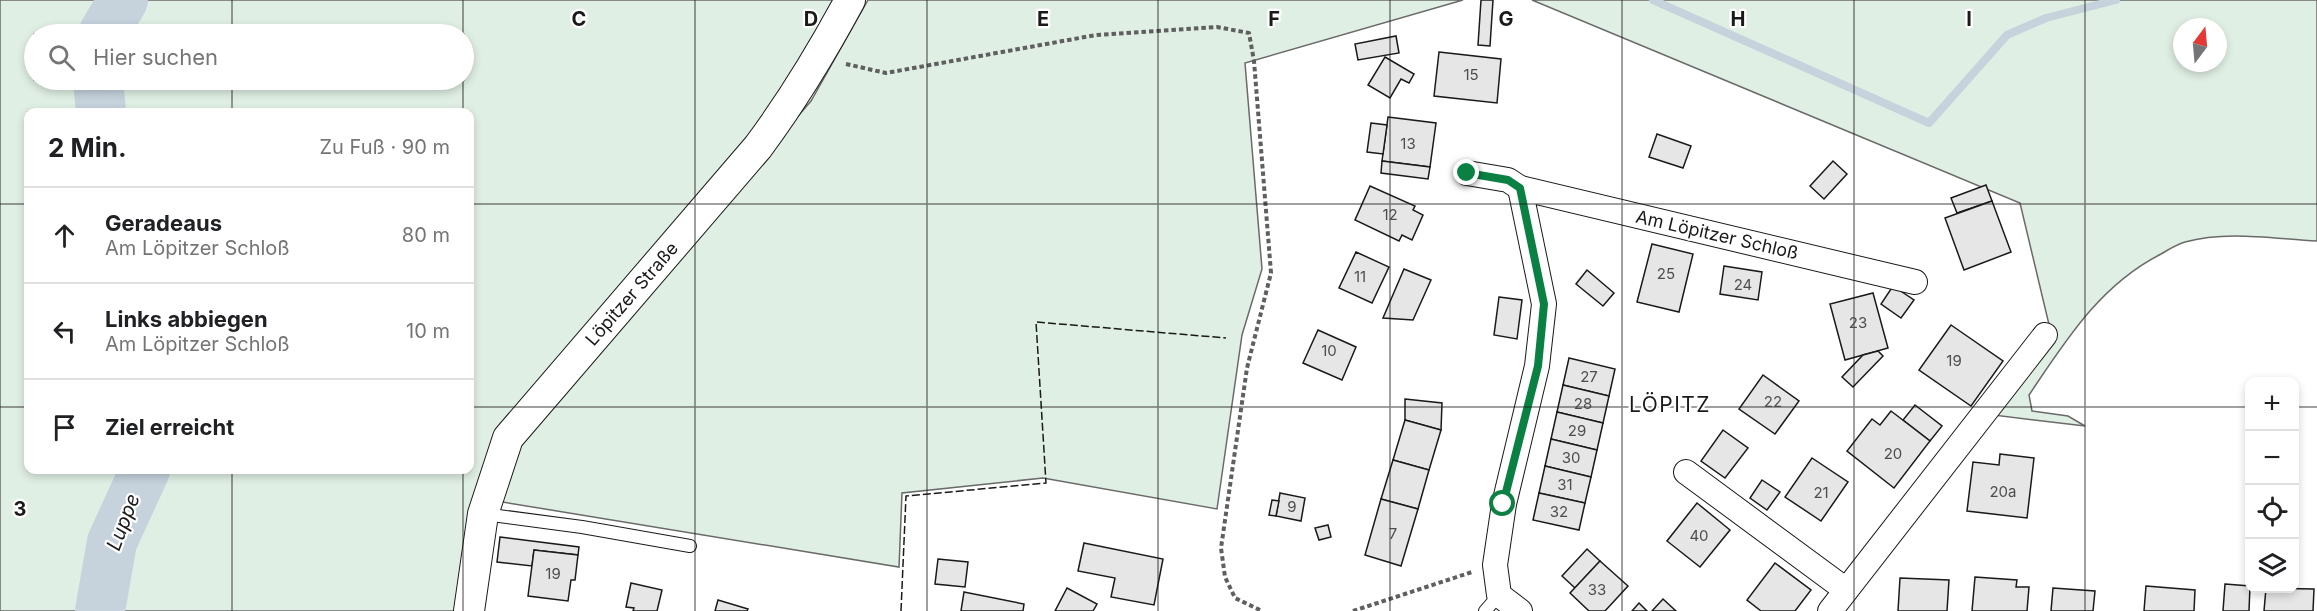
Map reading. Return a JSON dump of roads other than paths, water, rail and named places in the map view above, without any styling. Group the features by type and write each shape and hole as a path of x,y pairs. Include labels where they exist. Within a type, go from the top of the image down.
{"street":[{"name":"Löpitzer Straße","path":"469,611 483,514 508,438 758,147 789,105 819,58 850,0"},
{"name":"Am Löpitzer Schloß","path":"1467,173 1508,180 1520,188 1915,282"},
{"path":"1520,188 1544,304 1538,366 1503,504 1492,603 1520,611"},
{"path":"1830,611 2046,335"},
{"path":"1686,472 1846,590"}],"lane":[{"path":"483,514 582,527 690,546"}],"waterway":[{"name":"Luppe","path":"109,24 123,0"},
{"path":"1653,0 1929,123 2007,35 2046,18 2116,0"},
{"name":"Luppe","path":"99,90 101,108"},
{"name":"Luppe","path":"100,611 112,542 143,474"}],"district":[{"name":"LÖPITZ","path":"1670,405"}]}
